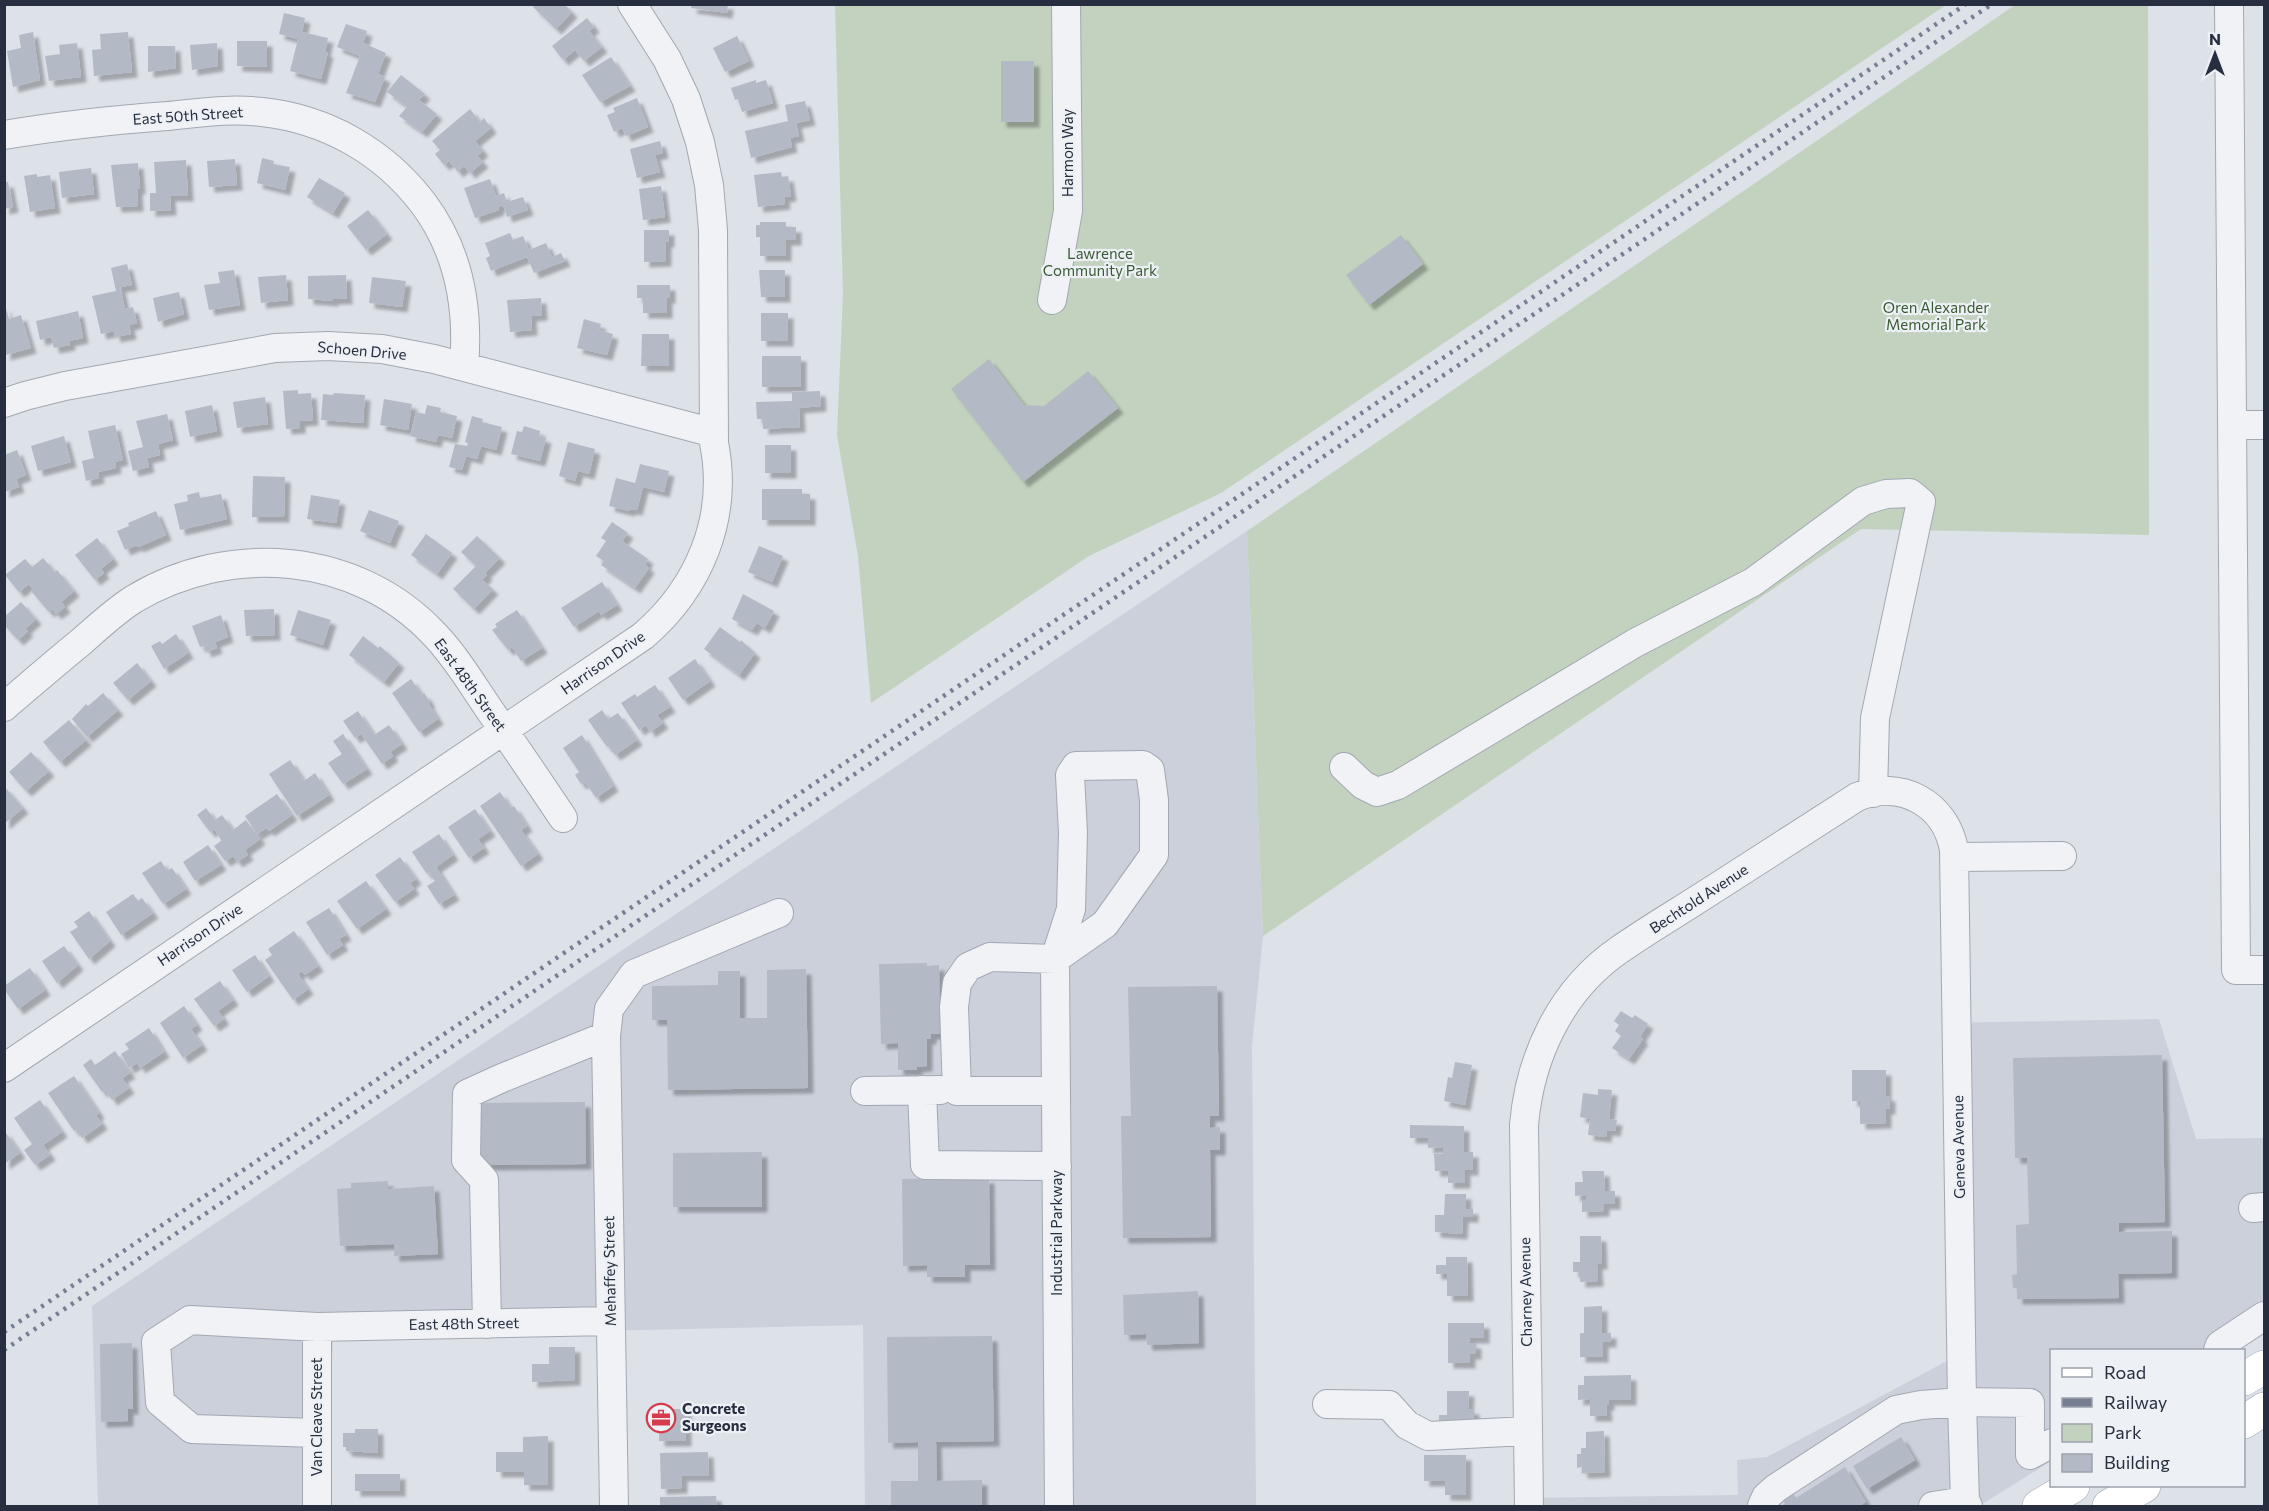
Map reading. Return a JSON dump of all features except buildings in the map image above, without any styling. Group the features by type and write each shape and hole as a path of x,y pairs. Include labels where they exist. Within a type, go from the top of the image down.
{"main road":[{"path":"2245,1378 2265,1366"},
{"path":"2039,1506 2070,1487"}],"street":[{"name":"Harrison Drive","path":"4,1068 643,636 658,623 679,598 698,568 714,525 718,488 714,434 713,230 709,185 689,108 675,74 654,36 632,4"},
{"name":"Harmon Way","path":"1052,300 1068,211 1066,4"},
{"path":"2229,4 2236,970 2265,970"},
{"name":"East 50th Street","path":"4,135 132,119 223,111 260,112 288,116 342,136 363,147 398,173 421,201 440,230 461,287 466,332 464,366"},
{"name":"Schoen Drive","path":"4,404 65,386 275,348 328,346 382,350 464,366 714,434"},
{"path":"2232,426 2265,426"},
{"path":"1344,767 1363,785 1377,792 1398,785 1635,643 1753,582 1863,501 1886,494 1910,493 1922,502 1875,718 1873,793"},
{"name":"East 48th Street","path":"4,707 107,619 147,592 171,580 204,568 248,562 275,562 318,568 384,595 434,634 457,661 563,818"},
{"name":"Industrial Parkway","path":"1056,959 1105,924 1154,855 1154,800 1150,771 1143,765 1076,766 1070,775 1073,832 1071,909 1056,959 1059,1506"},
{"name":"Bechtold Avenue","path":"1531,1078 1545,1040 1563,1008 1585,979 1620,949 1857,797 1892,790 1907,793 1920,800"},
{"name":"Geneva Avenue","path":"1920,800 1937,813 1948,830 1955,857 1962,1402 1967,1504"},
{"path":"1955,857 2062,856"},
{"name":"Mehaffey Street","path":"614,1506 606,1036 609,1009 633,975 779,913"},
{"path":"957,1091 954,1007 957,983 968,967 990,957 1056,959"},
{"path":"487,1324 484,1180 466,1160 467,1095 502,1078 606,1036"},
{"name":"Charney Avenue","path":"1529,1506 1524,1125 1531,1078"},
{"path":"922,1090 925,1165 1057,1166"},
{"path":"865,1091 1056,1091"},
{"path":"2218,1349 2220,1345 2265,1316"},
{"name":"East 48th Street","path":"317,1433 192,1429 160,1402 156,1342 190,1320 316,1328 610,1321"},
{"name":"Van Cleave Street","path":"316,1328 317,1506"},
{"path":"1762,1506 1766,1497 1776,1488 1896,1410 1921,1405 1962,1402 2030,1402 2030,1455 2050,1444"},
{"path":"1327,1404 1389,1405 1407,1425 1428,1436 1528,1431"},
{"path":"1933,1506 1967,1504"}],"shaded area":[{"path":"1247,531 1263,936 1252,1046 1256,1506 865,1506 863,1325 333,1337 325,1504 98,1506 92,1306"},
{"path":"2159,1019 2196,1139 2264,1138 2264,1327 2229,1349 2050,1349 2050,1462 1979,1506 1518,1506 1518,1498 1738,1495 1737,1460 1767,1457 1949,1360 1947,1023"}],"green space":[{"name":"Lawrence Community Park","path":"835,5 1946,5 1221,493 1089,556 871,703 858,556 837,435 843,293"},
{"name":"Oren Alexander Memorial Park","path":"2015,5 2148,5 2149,535 1861,529 1263,936 1247,531"}],"railway":[{"path":"4,1332 1966,4"},
{"path":"4,1350 1992,4"}],"place":[{"name":"Concrete Surgeons","path":"661,1418"}]}
